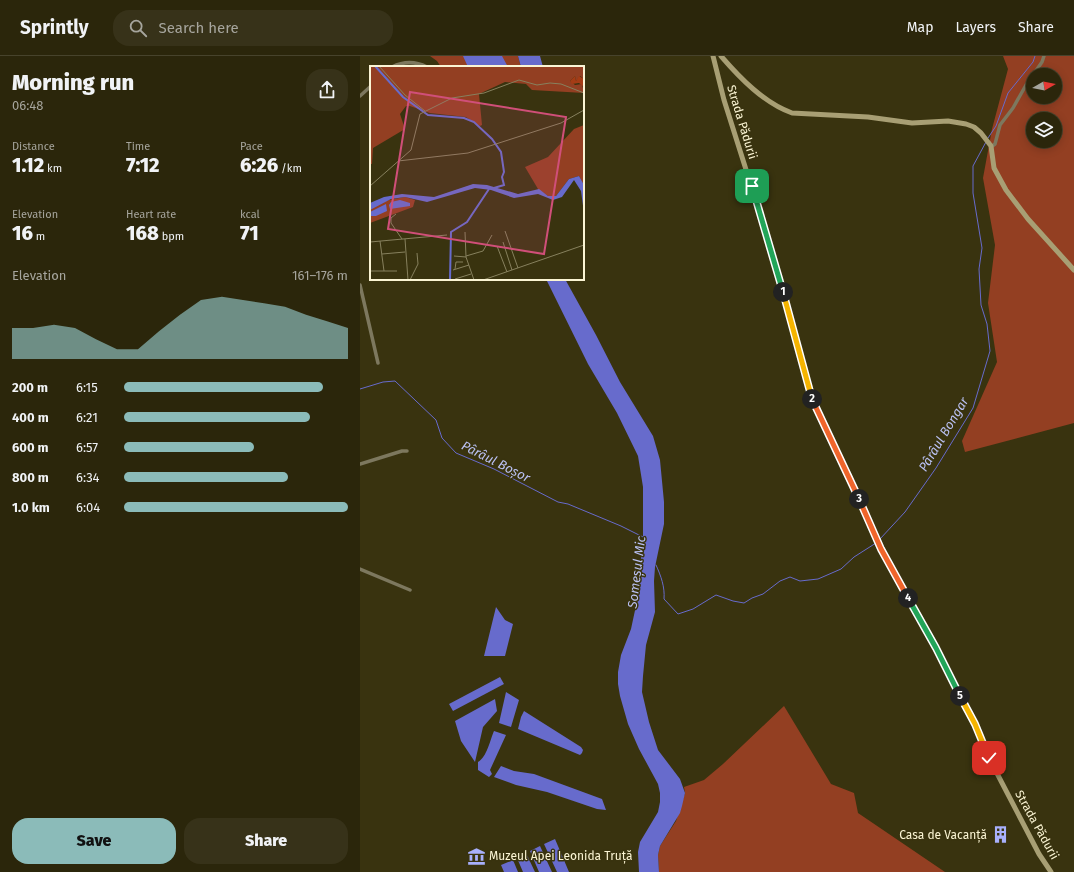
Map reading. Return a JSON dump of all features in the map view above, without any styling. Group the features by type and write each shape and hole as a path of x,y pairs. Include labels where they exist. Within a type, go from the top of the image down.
{"street":[{"name":"Strada Pădurii","path":"713,56 724,100 773,255 809,392 881,549 953,680 975,724 989,758 1039,854 1051,872"},
{"name":"Strada Pădurii","path":"721,56 737,74 764,97 782,109 792,113 868,117 912,123 940,121 955,122 974,127 990,145"},
{"path":"1038,68 1044,56"},
{"path":"394,66 409,62 418,63 425,66"},
{"path":"1026,85 1013,108 1003,121 995,144 990,145 994,168 1006,190 1028,219 1074,270"},
{"path":"360,96 370,87"},
{"path":"360,285 378,363"},
{"path":"360,464 397,452 406,451"},
{"path":"360,569 410,590"}],"shaded area":[{"path":"430,56 518,56 521,66 440,66 437,61"},
{"path":"463,56 502,56 507,66 468,66"},
{"path":"518,56 540,56 543,66 521,66"},
{"path":"1003,56 1074,56 1074,423 965,452 962,441 997,362 988,303 995,245 983,178 992,129 1008,69"},
{"path":"546,280 566,280 620,382 653,436 660,460 664,502 664,524 655,567 655,612 646,645 642,692 649,722 658,750 680,779 685,793 680,813 660,846 658,855 659,872 639,872 638,852 640,842 658,812 660,793 658,784 639,749 628,724 618,684 618,672 621,655 631,629 637,601 637,577 643,549 643,487 638,456 617,413 588,364"},
{"path":"496,607 505,620 513,624 505,656 484,656"},
{"path":"500,677 504,684 453,711 449,704"},
{"path":"506,692 519,700 511,727 499,723"},
{"path":"495,699 497,711 483,727 475,762 461,741 455,721"},
{"path":"784,706 831,784 854,793 858,813 945,872 659,872 658,855 660,846 676,821 685,793 684,787 704,780"},
{"path":"524,711 581,747 583,750 582,753 580,755 518,729"},
{"path":"494,731 506,735 490,770 492,774 489,777 478,770 478,762 484,756"},
{"path":"501,766 514,771 534,774 602,799 606,810 597,809 547,792 516,785 494,777"},
{"path":"555,839 569,872 557,872 544,844"},
{"path":"540,846 552,872 539,872 530,851"},
{"path":"526,853 535,872 523,872 517,858"},
{"path":"513,860 518,872 504,872 501,865"}],"waterway":[{"name":"Pârâul Bongar","path":"988,138 996,126 1008,93 1033,62 1035,56"},
{"name":"Pârâul Bongar","path":"880,539 905,512 936,468 973,408 990,351 987,324 981,305 979,269 982,248 973,193 973,166 986,142"},
{"name":"Pârâul Boșor","path":"360,389 383,382 395,381 436,420 442,438 456,453 494,469 558,502 568,504 621,526 643,537"},
{"name":"Pârâul Bongar","path":"656,565 660,573 664,590 664,599 678,614 693,609 716,595 744,603 763,594 780,581 790,577 800,581 818,579 841,569 854,557 876,543"}],"place":[{"name":"Casa de Vacanță","path":"1000,835"},
{"name":"Muzeul Apei Leonida Truță","path":"476,856"}],"route":[{"path":"752,186 773,255 809,392 813,402 857,494 875,537 953,680 975,724 989,758"}],"water label":[{"name":"Someșul Mic","path":"636,572"}]}
